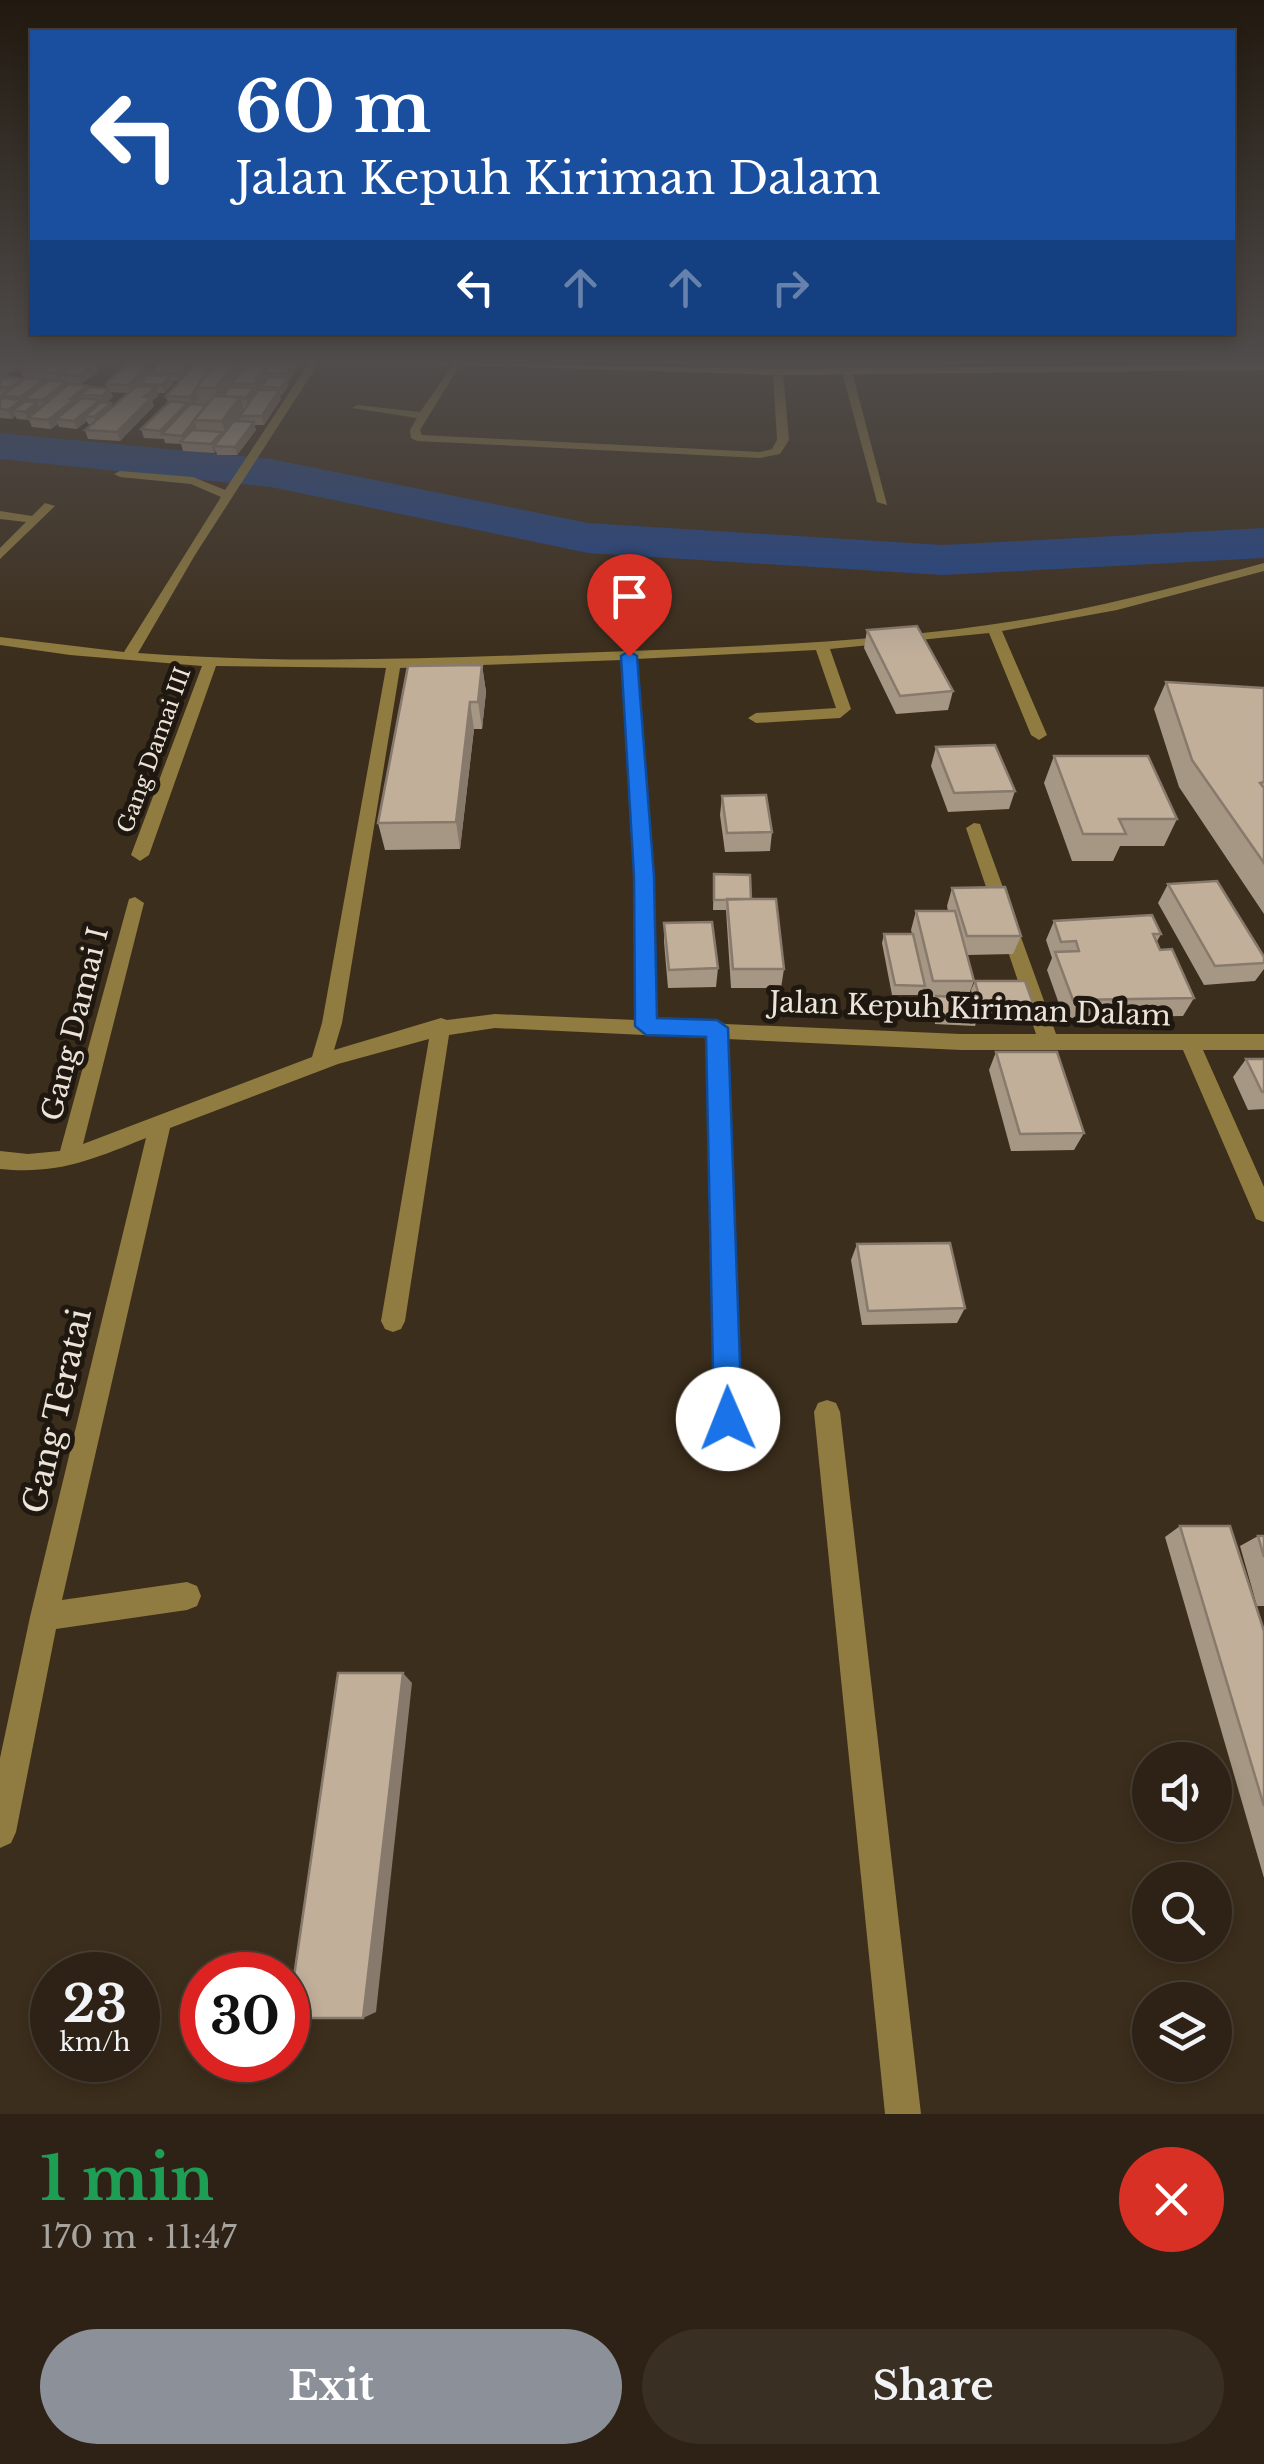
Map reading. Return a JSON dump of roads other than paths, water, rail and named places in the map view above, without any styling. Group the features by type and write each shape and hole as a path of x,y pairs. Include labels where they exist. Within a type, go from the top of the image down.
{"street":[{"path":"130,654 189,554 253,460"},
{"path":"872,460 883,502"},
{"path":"120,474 193,481 232,494"},
{"path":"0,555 50,506"},
{"path":"0,516 36,520"},
{"path":"1,642 212,660 394,663 629,656 821,644 993,626 1118,606 1264,568"},
{"path":"993,626 1039,734"},
{"path":"756,718 844,710 821,644"},
{"path":"629,656 644,876 646,1026"},
{"name":"Gang Damai III","path":"140,855 212,660"},
{"path":"320,1064 332,1023 394,663"},
{"path":"974,828 1049,1042"},
{"name":"Gang Damai I","path":"68,1159 135,902"},
{"name":"Jalan Kepuh Kiriman Dalam","path":"0,1160 28,1163 68,1159 320,1064 442,1026 496,1021 960,1042 1264,1042"},
{"path":"393,1321 442,1026"},
{"path":"717,1028 728,1419"},
{"path":"1190,1042 1264,1212"},
{"name":"Gang Teratai","path":"0,1832 44,1617 160,1125"},
{"path":"827,1412 903,2114"},
{"path":"44,1617 187,1596"}],"waterway":[{"path":"137,460 271,473 588,538 943,560 1264,543"}]}
